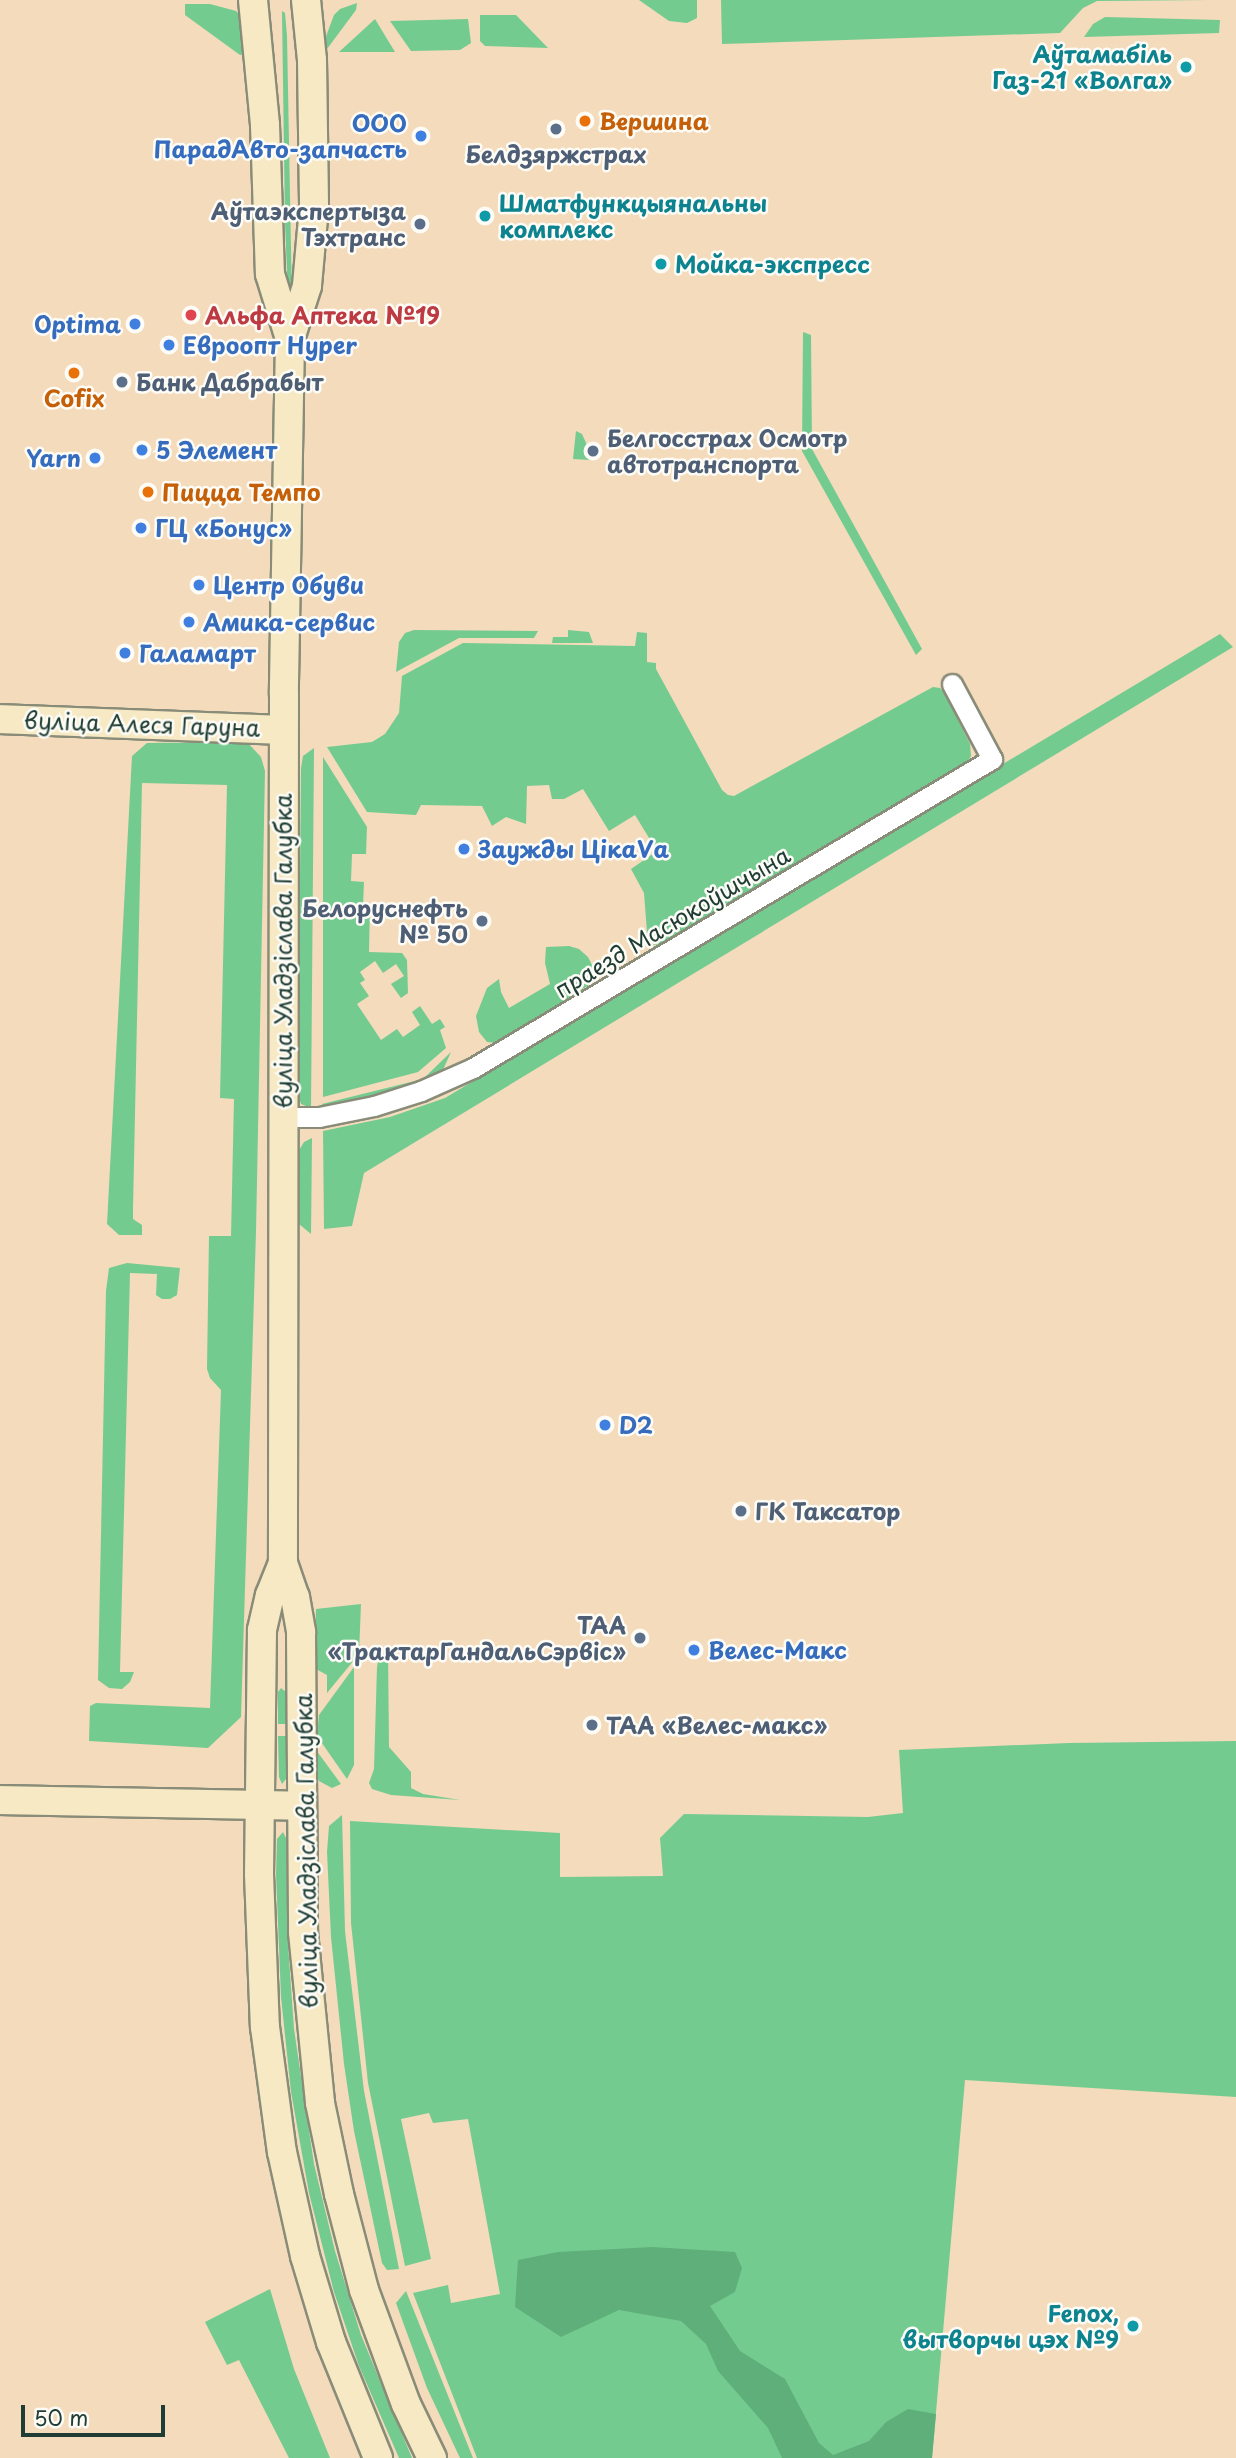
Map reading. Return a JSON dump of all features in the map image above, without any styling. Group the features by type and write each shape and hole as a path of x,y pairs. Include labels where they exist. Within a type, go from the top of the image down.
{"main road":[{"name":"вуліца Уладзіслава Галубка","path":"253,0 265,125 270,274 290,339"},
{"name":"вуліца Уладзіслава Галубка","path":"306,0 312,72 314,218 307,286 290,339 283,730 283,1563 295,1597 301,1632 301,1806 307,1990 328,2149 373,2314 406,2404 432,2458"},
{"name":"вуліца Алеся Гаруна","path":"0,719 283,730"},
{"name":"вуліца Уладзіслава Галубка","path":"283,1563 270,1595 262,1630 262,1996 282,2152 323,2316 348,2388 378,2458"},
{"path":"0,1800 301,1806"}],"street":[{"name":"праезд Масюкоўшчына","path":"282,1117 319,1117 374,1107 421,1091 473,1068 992,759 952,684"}],"green space":[{"path":"639,0 697,0 697,18 687,23 669,21"},
{"path":"721,0 1209,0 1097,1 1083,8 1060,33 722,44"},
{"path":"357,3 356,10 327,49 325,39 334,15 340,9"},
{"path":"185,4 210,4 236,11 245,20 257,53 240,55 185,15"},
{"path":"282,11 285,13 287,36 292,301 288,296 285,222"},
{"path":"480,15 516,15 548,48 485,46 480,41"},
{"path":"1105,17 1220,20 1219,33 1084,37 1093,24"},
{"path":"375,19 395,52 339,52"},
{"path":"468,19 471,43 460,50 411,51 390,21"},
{"path":"803,332 811,335 812,449 922,649 916,655 802,451"},
{"path":"576,431 582,434 591,454 590,460 573,459"},
{"path":"414,630 538,631 534,638 459,638 396,672 399,642 405,633"},
{"path":"568,630 589,632 593,643 552,643 553,637 568,637"},
{"path":"637,632 647,633 647,662 656,663 656,669 722,790 728,795 734,796 933,687 940,688 945,694 970,744 971,756 967,763 664,943 656,945 650,944 643,935 647,932 644,893 631,869 657,851 635,815 609,831 583,789 564,799 552,799 549,785 527,786 526,824 506,817 492,826 482,806 421,805 416,815 367,812 327,747 372,742 385,734 399,713 402,676 463,643 635,646"},
{"path":"1220,634 1233,647 364,1173 352,1226 324,1229 323,1131 390,1117 445,1098"},
{"path":"247,742 261,757 265,771 256,1232 241,1717 208,1748 89,1741 90,1706 96,1703 210,1708 221,1390 210,1378 207,1369 209,1236 231,1236 234,1099 220,1098 227,785 142,783 133,1219 142,1225 142,1235 119,1235 107,1224 132,756 147,743"},
{"path":"314,748 311,1108 301,1104 298,1095 301,768 303,756"},
{"path":"323,757 367,827 366,854 352,854 351,881 364,882 363,906 370,906 369,952 402,953 407,960 408,993 401,998 391,984 404,976 396,964 383,973 375,961 360,972 365,980 360,983 369,996 357,1004 381,1040 397,1029 403,1037 420,1025 412,1012 420,1006 432,1024 440,1019 445,1027 440,1030 446,1048 418,1072 323,1097"},
{"path":"569,946 579,949 588,957 593,967 589,985 496,1043 487,1042 479,1032 476,1016 487,988 499,979 501,992 509,1008 550,984 545,963 546,947"},
{"path":"451,1052 442,1072 423,1086 321,1109 322,1104 423,1079"},
{"path":"312,1138 311,1234 299,1224 296,1216 296,1155 304,1142"},
{"path":"127,1263 180,1268 177,1295 170,1299 162,1299 156,1295 157,1274 130,1273 120,1672 134,1672 130,1682 122,1689 109,1688 98,1680 106,1291 109,1268"},
{"path":"361,1604 359,1654 327,1693 327,1675 314,1668 316,1609"},
{"path":"388,1648 389,1747 411,1772 411,1788 423,1794 460,1800 391,1795 372,1789 369,1783 374,1769 377,1667 379,1657"},
{"path":"354,1667 354,1765 347,1779 317,1736 319,1715"},
{"path":"281,1688 286,1692 286,1724 278,1724 278,1692"},
{"path":"278,1736 286,1736 286,1779 282,1784 279,1777"},
{"path":"1236,1741 1236,2097 965,2080 932,2458 477,2458 413,2293 448,2285 451,2303 500,2294 468,2119 433,2123 429,2113 401,2119 431,2259 405,2266 368,2083 351,1923 350,1821 560,1833 560,1877 663,1876 660,1838 684,1814 868,1817 903,1813 899,1750 1069,1743"},
{"path":"316,1750 341,1784 332,1788 319,1781 315,1773"},
{"path":"342,1815 345,1931 364,2091 399,2269 387,2270 382,2263 354,2131 344,2064 331,1937 327,1852 329,1826"},
{"path":"283,1832 286,1838 288,1944 294,2029 314,2164 335,2251 361,2335 412,2458 399,2458 359,2366 334,2292 309,2193 291,2092 281,1997 276,1874 277,1839"},
{"path":"652,2247 735,2252 742,2268 735,2292 710,2306 740,2351 785,2379 819,2443 833,2455 869,2441 886,2422 908,2409 936,2414 932,2458 782,2458 768,2428 718,2371 706,2344 681,2321 619,2310 561,2337 515,2307 518,2260 558,2252"},
{"path":"270,2289 294,2369 330,2458 289,2458 239,2360 227,2365 205,2322"},
{"path":"406,2291 473,2458 460,2458 427,2388 396,2303"}],"place":[{"name":"Аўтамабіль Газ-21 «Волга»","path":"1186,67"},
{"name":"Вершина","path":"585,121"},
{"name":"Белдзяржстрах","path":"556,129"},
{"name":"ООО ПарадАвто-запчасть","path":"421,136"},
{"name":"Шматфункцыянальны комплекс","path":"485,216"},
{"name":"Аўтаэкспертыза Тэхтранс","path":"420,224"},
{"name":"Мойка-экспресс","path":"661,264"},
{"name":"Альфа Аптека №19","path":"191,315"},
{"name":"Optima","path":"135,324"},
{"name":"Евроопт Hyper","path":"169,345"},
{"name":"Cofix","path":"74,373"},
{"name":"Банк Дабрабыт","path":"122,382"},
{"name":"5 Элемент","path":"142,450"},
{"name":"Белгосстрах Осмотр автотранспорта","path":"593,451"},
{"name":"Yarn","path":"95,458"},
{"name":"Пицца Темпо","path":"148,492"},
{"name":"ГЦ «Бонус»","path":"141,528"},
{"name":"Центр Обуви","path":"199,585"},
{"name":"Амика-сервис","path":"189,622"},
{"name":"Галамарт","path":"125,653"},
{"name":"Заужды ЦікаVа","path":"464,849"},
{"name":"Белоруснефть № 50","path":"482,921"},
{"name":"D2","path":"605,1425"},
{"name":"ГК Таксатор","path":"741,1511"},
{"name":"ТАА «ТрактарГандальСэрвіс»","path":"640,1638"},
{"name":"Велес-Макс","path":"694,1650"},
{"name":"ТАА «Велес-макс»","path":"592,1725"},
{"name":"Fenox, вытворчы цэх №9","path":"1133,2326"}]}
